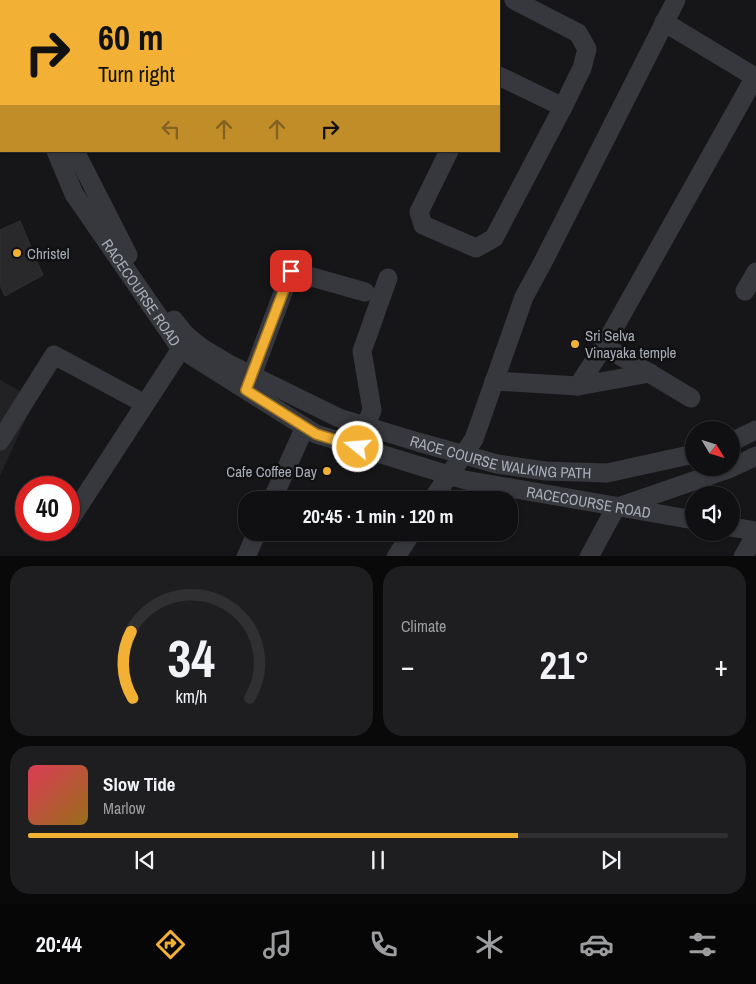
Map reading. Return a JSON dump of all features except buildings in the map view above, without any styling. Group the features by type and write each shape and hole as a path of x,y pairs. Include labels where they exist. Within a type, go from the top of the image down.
{"street":[{"path":"449,152 419,212 423,224 476,248 494,238 563,107 582,68 587,49 578,33 514,0"},
{"path":"438,491 474,439 524,297 676,0"},
{"path":"578,386 604,346 756,76 664,22"},
{"path":"500,76 563,107"},
{"name":"RACECOURSE ROAD","path":"56,152 74,194 181,349 249,383 316,434 465,480 685,518"},
{"name":"RACE COURSE WALKING PATH","path":"76,152 131,261 185,334 249,383 338,418 497,464 544,472 607,473 685,456"},
{"path":"249,383 291,271 365,292"},
{"path":"745,291 756,272"},
{"path":"358,447 372,410 362,350 388,278"},
{"path":"604,346 691,398"},
{"path":"80,504 181,349"},
{"path":"0,441 54,355 145,404"},
{"path":"494,381 578,386 650,373"},
{"path":"276,491 305,427"},
{"path":"740,438 756,430"},
{"path":"589,556 617,507 731,468 756,456"},
{"path":"740,529 756,533 743,556"},
{"path":"246,556 253,541"},
{"path":"396,556 406,541"}],"shaded area":[{"path":"0,380 35,399 0,476"}],"place":[{"name":"Christel","path":"17,253"},
{"name":"Sri Selva Vinayaka temple","path":"575,344"},
{"name":"Cafe Coffee Day","path":"327,471"}],"route":[{"path":"291,271 246,390 316,434 358,447"}]}
